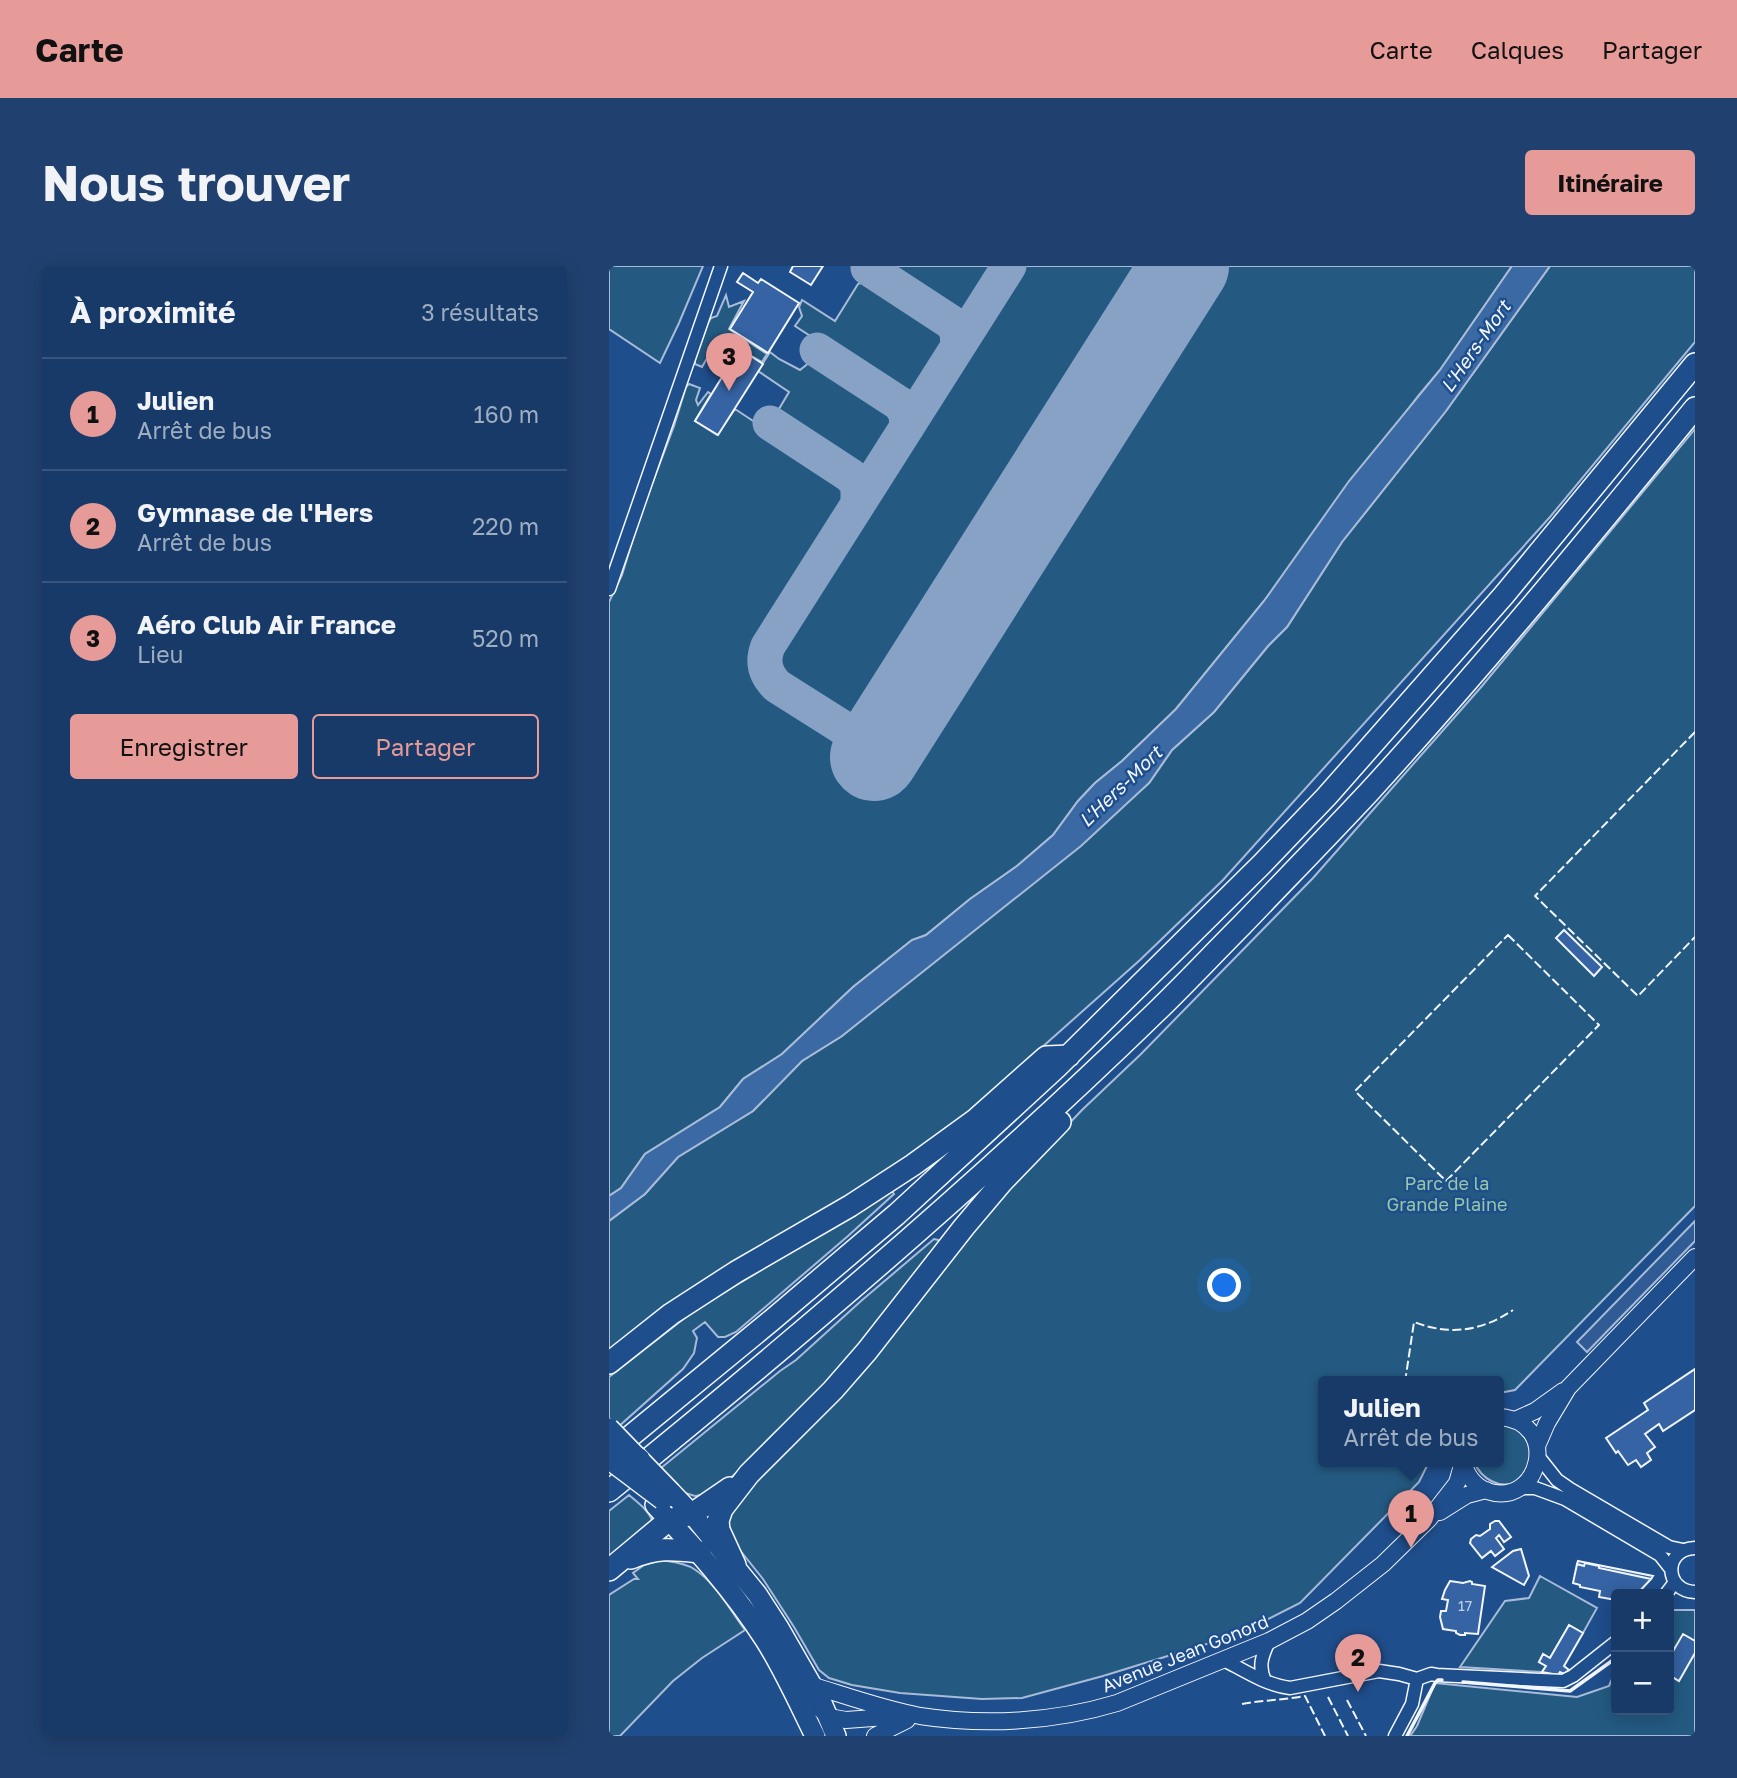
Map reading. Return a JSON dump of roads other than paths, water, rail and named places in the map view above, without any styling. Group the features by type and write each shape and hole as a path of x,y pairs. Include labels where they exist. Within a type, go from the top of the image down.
{"highway":[{"path":"749,1474 692,1514 665,1504 611,1458 897,1214 1039,1085 1262,864 1327,796 1504,595 1695,364"},
{"path":"609,1492 914,1236 1043,1120 1157,1011 1316,848 1420,735 1524,615 1695,408"},
{"path":"735,1566 719,1530 722,1508 749,1474 833,1390 964,1227 1069,1113 1157,1011"},
{"path":"609,1363 671,1314 850,1206 939,1147 975,1120 1046,1057 1069,1055"},
{"path":"609,1441 639,1459"},
{"path":"613,1568 665,1504"},
{"path":"613,1568 644,1553 660,1549 700,1552"}],"main road":[{"path":"609,1428 639,1459 665,1504 746,1611 817,1736"},
{"path":"692,1514 765,1605 829,1717 836,1736"}],"street":[{"path":"609,589 721,266"},
{"path":"1507,1418 1535,1411 1568,1388 1695,1257"},
{"path":"1518,1488 1537,1466 1537,1451 1547,1423 1568,1388"},
{"path":"1507,1418 1521,1423 1531,1433 1537,1451 1557,1480 1669,1547 1689,1549"},
{"name":"Avenue Jean Gonord","path":"811,1685 868,1703 957,1721 1010,1720 1072,1714 1117,1703 1269,1641 1307,1622 1383,1564 1429,1520 1457,1483 1462,1467"},
{"name":"Avenue Jean Gonord","path":"1464,1467 1473,1482 1486,1490 1502,1493 1518,1488"},
{"path":"1518,1488 1535,1488 1565,1499 1660,1555 1681,1589 1695,1592"},
{"name":"Avenue Jean Gonord","path":"1429,1520 1467,1495 1486,1490"},
{"path":"1671,1569 1677,1555 1689,1549"},
{"path":"1670,1589 1675,1582"},
{"path":"1265,1681 1261,1672 1261,1657 1269,1641"},
{"path":"1224,1660 1265,1681 1290,1688 1379,1671 1417,1679 1431,1674 1563,1681 1611,1646"},
{"path":"785,1676 829,1717"},
{"path":"1395,1736 1412,1704 1417,1679"},
{"path":"817,1736 829,1717 837,1711 868,1703"},
{"path":"875,1736 917,1715"},
{"name":"Avenue Jean Gonord","path":"829,1717 846,1720 917,1715"}],"water":[{"name":"L'Hers-Mort","path":"1512,266 1550,266 1446,411 1342,542 1287,627 1214,712 1172,750 1149,783 1081,846 842,1036 802,1061 753,1111 678,1157 645,1194 609,1221 609,1196 621,1188 645,1154 720,1107 743,1079 782,1054 853,987 912,940 926,935 970,899 1017,866 1053,835 1095,783 1176,709 1264,601 1349,481 1440,370"}],"place":[{"name":"Aéro Club Air France","path":"729,391"},
{"name":"Julien","path":"1411,1548"},
{"name":"Gymnase de l'Hers","path":"1358,1692"}],"park label":[{"name":"Parc de la Grande Plaine","path":"1447,1193"}]}
